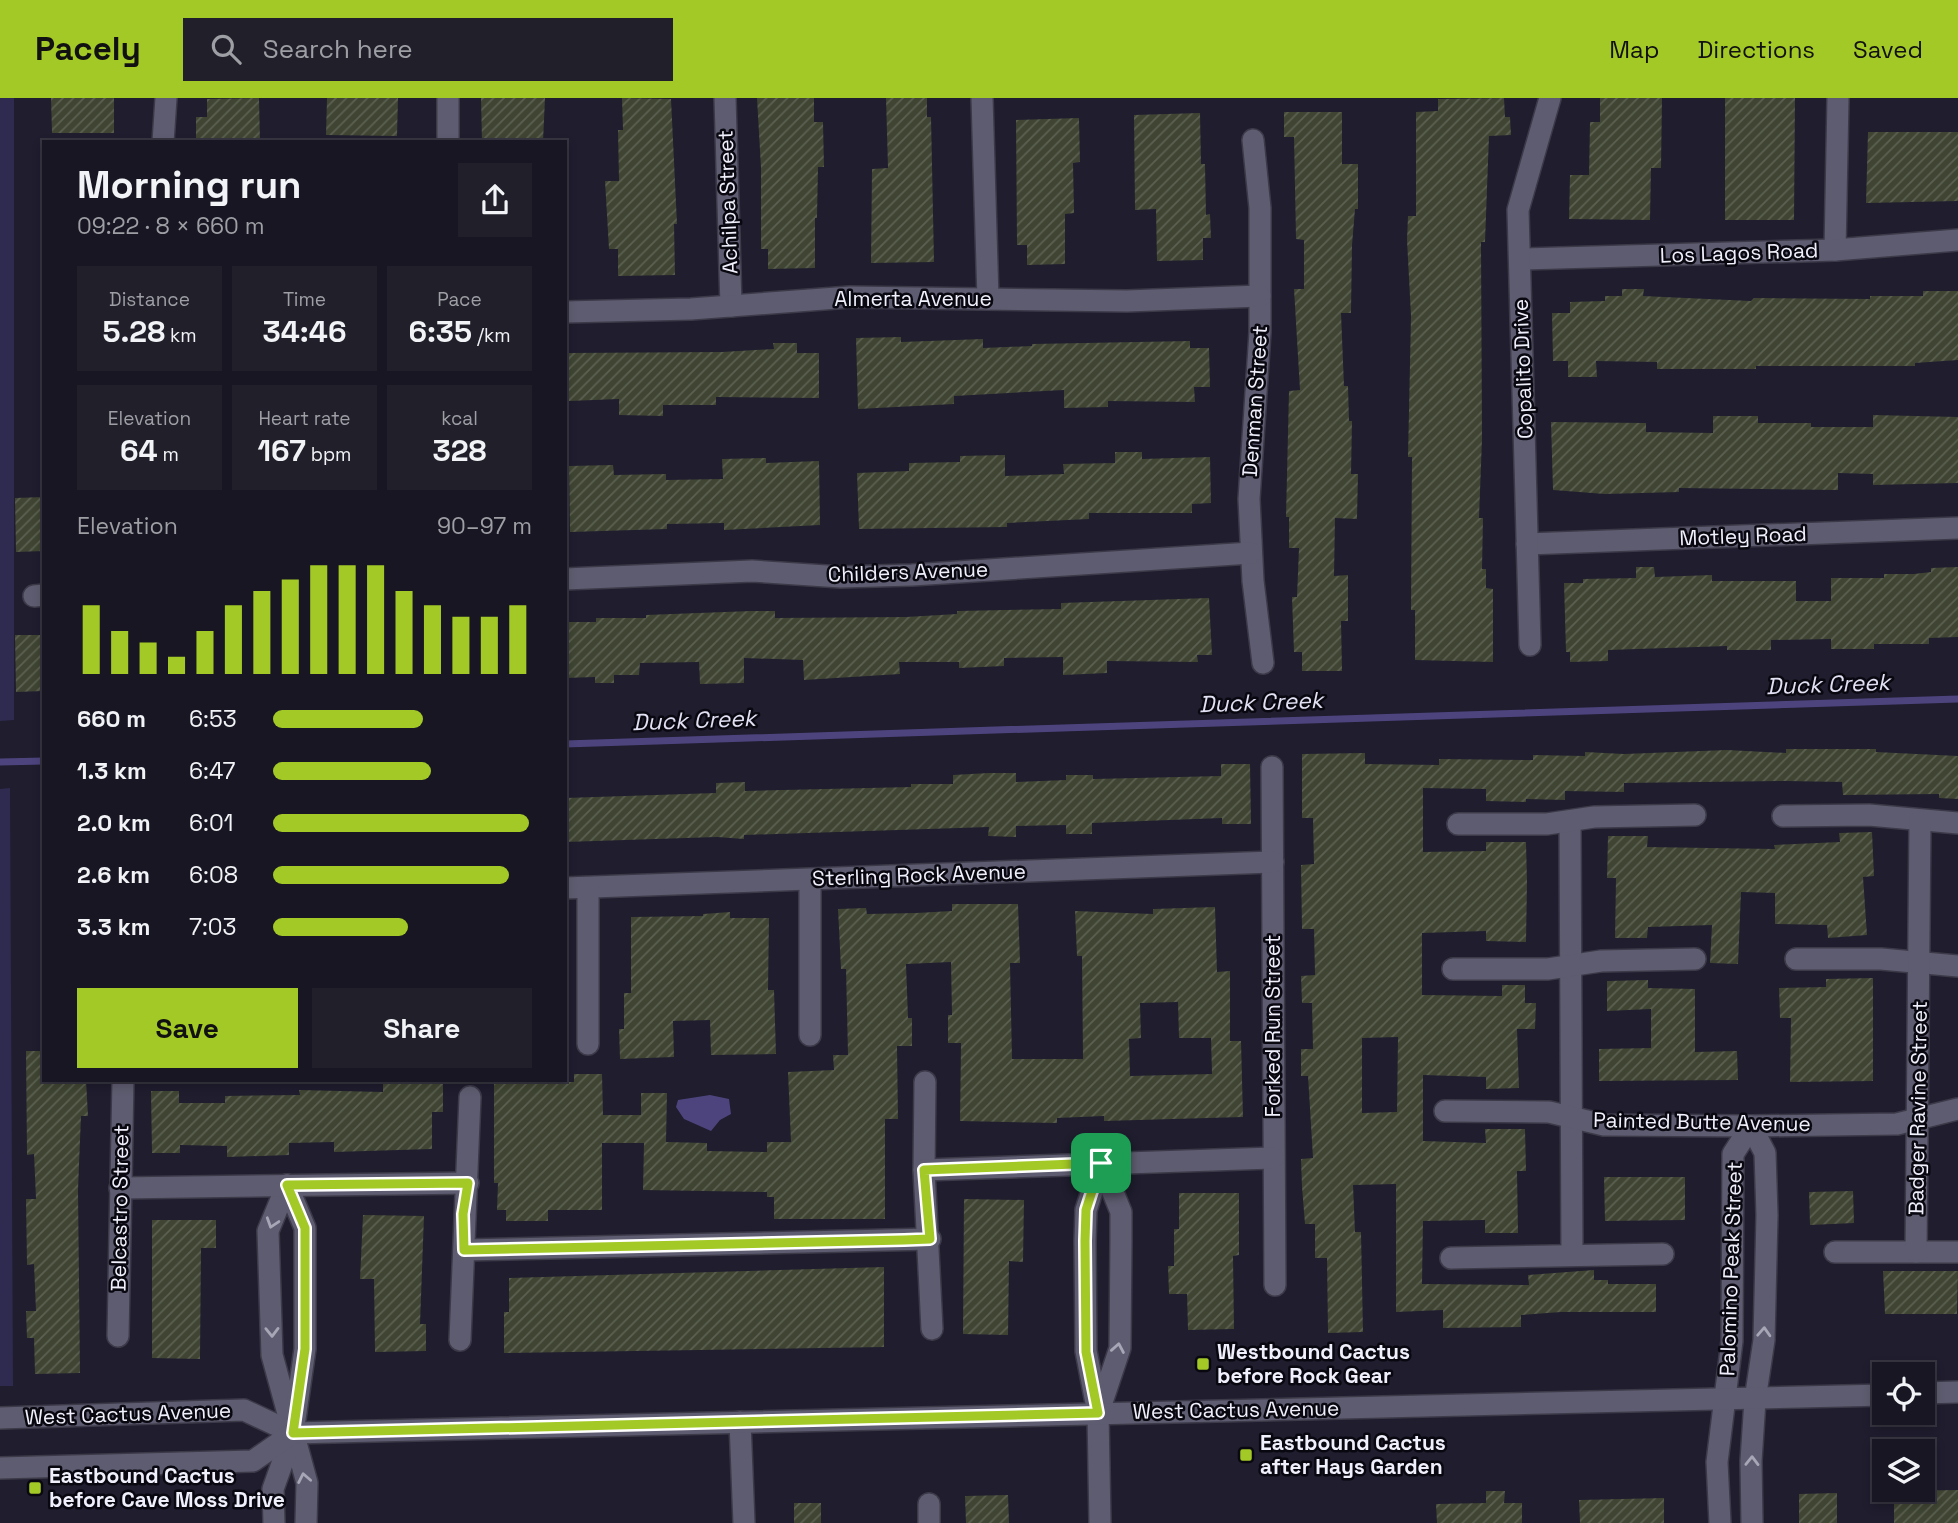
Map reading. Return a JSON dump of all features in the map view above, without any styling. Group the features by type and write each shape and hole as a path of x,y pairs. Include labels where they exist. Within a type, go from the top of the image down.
{"street":[{"path":"163,140 166,98"},
{"path":"448,98 448,140"},
{"name":"Achilpa Street","path":"725,98 731,306"},
{"path":"982,98 988,299"},
{"name":"Copalito Drive","path":"1530,645 1518,210 1550,98"},
{"path":"1835,250 1838,98"},
{"name":"Denman Street","path":"1253,140 1260,208 1260,296 1251,440 1251,552 1263,663"},
{"name":"Los Lagos Road","path":"1520,259 1835,250 1958,240"},
{"name":"Almerta Avenue","path":"567,312 731,306 850,298 1127,301 1260,296"},
{"name":"Motley Road","path":"1527,544 1958,528"},
{"name":"Childers Avenue","path":"567,579 752,571 841,577 912,575 1251,552"},
{"name":"Forked Run Street","path":"1272,767 1275,1285"},
{"path":"1458,824 1547,824 1594,817 1695,815"},
{"path":"1783,816 1869,815 1958,823"},
{"path":"1570,821 1572,1255"},
{"name":"Badger Ravine Street","path":"1916,1252 1920,821"},
{"name":"Sterling Rock Avenue","path":"567,888 1273,862"},
{"path":"810,880 810,1035"},
{"path":"588,888 588,1044"},
{"path":"1796,959 1881,960 1958,966"},
{"path":"1453,969 1548,969 1601,961 1695,960"},
{"name":"Belcastro Street","path":"118,1336 123,1082"},
{"path":"925,1082 924,1170 930,1239 932,1329"},
{"path":"460,1340 463,1214 468,1183 470,1097"},
{"name":"Painted Butte Avenue","path":"1445,1111 1549,1112 1604,1125 1751,1126 1897,1124 1958,1109"},
{"name":"Palomino Peak Street","path":"1720,1523 1717,1462 1727,1400 1732,1341 1733,1154 1751,1126 1765,1153 1767,1215 1764,1340 1755,1400 1751,1461 1752,1523"},
{"path":"924,1170 1273,1158"},
{"path":"1098,1413 1120,1348 1121,1212 1101,1163"},
{"path":"1100,1523 1098,1413 1086,1352 1085,1241 1086,1210 1101,1163"},
{"path":"120,1188 468,1183"},
{"path":"274,1523 273,1489 293,1433 305,1349 305,1228 287,1185"},
{"path":"287,1185 268,1231 272,1355 307,1483 306,1523"},
{"path":"464,1250 930,1239"},
{"path":"1835,1252 1958,1252"},
{"path":"1451,1258 1662,1254"},
{"path":"1935,1393 1958,1392"},
{"name":"West Cactus Avenue","path":"0,1418 244,1410 293,1433 1872,1396"},
{"path":"740,1422 744,1523"},
{"path":"0,1468 253,1461 293,1433"}],"shaded area":[{"path":"0,98 14,98 14,720 0,721"},
{"path":"10,788 13,1386 0,1386 0,789"},
{"path":"710,1095 729,1099 731,1114 720,1120 711,1131 684,1119 676,1107 678,1100"}],"building":[{"path":"51,98 114,98 114,133 52,133"},
{"path":"259,98 260,140 196,140 196,117 207,117 207,99"},
{"path":"327,98 398,98 397,136 326,135"},
{"path":"481,98 545,98 543,140 482,140"},
{"path":"622,98 671,99 677,224 674,224 675,275 618,276 618,249 609,249 605,181 619,181 618,130 623,130"},
{"path":"757,98 814,98 814,122 823,122 824,167 818,167 815,268 768,269 768,249 761,249 761,168"},
{"path":"886,98 927,98 927,117 931,117 934,262 871,263 872,169 888,168"},
{"path":"1504,98 1505,117 1510,117 1511,135 1489,136 1485,242 1481,242 1482,439 1479,518 1483,518 1482,569 1486,569 1486,588 1493,589 1493,662 1415,660 1415,610 1411,610 1412,457 1408,457 1411,316 1407,240 1408,216 1416,216 1416,112 1438,111 1438,99"},
{"path":"1600,98 1662,98 1661,168 1651,168 1650,220 1569,219 1570,175 1589,175 1590,122 1600,122"},
{"path":"1725,98 1795,98 1794,220 1725,220"},
{"path":"1284,112 1342,112 1342,164 1358,164 1358,209 1355,209 1352,245 1351,313 1341,313 1344,386 1348,386 1349,421 1352,421 1351,474 1358,474 1357,519 1335,518 1334,576 1348,575 1348,621 1341,621 1342,671 1302,671 1302,652 1294,652 1292,597 1297,597 1299,548 1289,548 1289,517 1286,517 1289,391 1300,390 1294,289 1304,289 1304,240 1296,239 1294,137 1284,137"},
{"path":"1200,113 1201,164 1205,164 1206,215 1210,214 1211,238 1203,238 1203,260 1157,261 1156,209 1135,210 1134,115"},
{"path":"1079,118 1080,162 1073,163 1074,213 1065,214 1065,264 1027,265 1027,245 1017,245 1016,120"},
{"path":"1868,132 1958,132 1958,201 1866,203"},
{"path":"1622,289 1644,289 1643,296 1751,301 1754,298 1870,299 1870,296 1923,296 1923,291 1958,291 1958,360 1915,363 1915,366 1756,366 1756,369 1657,369 1657,362 1596,361 1597,377 1568,377 1568,361 1553,361 1552,313 1570,313 1570,302 1605,301 1605,296 1622,296"},
{"path":"901,337 901,342 983,339 983,348 1032,344 1190,341 1190,348 1209,348 1210,387 1194,387 1195,402 1108,401 1108,407 1064,408 1064,390 954,396 954,404 858,409 856,338"},
{"path":"773,343 797,343 797,353 819,353 819,398 716,397 716,405 663,405 663,416 619,415 619,399 569,401 567,353 722,352 774,349"},
{"path":"1873,415 1958,417 1958,483 1873,485 1873,474 1838,473 1838,490 1679,488 1679,492 1605,494 1553,490 1551,422 1646,423 1646,432 1713,433 1713,416 1758,416 1758,423 1811,423 1811,427 1873,427"},
{"path":"1115,452 1142,452 1142,459 1210,457 1211,503 1192,504 1192,513 1089,513 1089,519 1007,523 1007,527 859,529 857,473 909,471 909,463 960,462 960,456 1005,455 1005,476 1064,474 1063,464 1115,463"},
{"path":"766,458 766,463 819,461 820,525 724,530 724,523 667,524 667,529 570,532 569,466 613,465 614,475 666,474 666,480 723,479 722,459"},
{"path":"42,497 42,551 16,552 15,498"},
{"path":"1636,567 1654,567 1655,577 1712,575 1712,581 1796,581 1796,601 1831,601 1831,578 1884,578 1884,574 1914,574 1931,572 1931,568 1958,567 1958,637 1929,638 1929,644 1874,644 1874,649 1831,649 1831,639 1771,640 1771,650 1727,650 1727,646 1608,650 1608,661 1570,662 1570,652 1566,652 1564,583 1583,583 1583,579 1636,578"},
{"path":"1209,598 1212,655 1197,655 1198,662 1107,661 1107,673 1063,675 1063,657 1004,658 1004,666 959,668 959,662 899,662 900,674 804,680 803,660 744,658 744,683 700,684 699,662 640,663 639,675 614,675 614,683 595,683 595,677 567,678 567,622 596,622 596,618 646,618 646,615 751,611 775,611 775,618 906,617 957,614 957,611 1061,609 1061,603"},
{"path":"15,635 40,635 42,691 16,692"},
{"path":"1786,749 1876,749 1876,752 1958,756 1958,799 1939,798 1939,794 1843,795 1842,782 1624,783 1624,792 1565,791 1565,800 1526,799 1526,802 1486,801 1486,789 1423,788 1423,852 1486,851 1486,842 1526,842 1527,882 1526,942 1486,941 1486,931 1422,933 1422,995 1502,996 1502,985 1525,985 1525,1003 1536,1003 1535,1029 1517,1029 1519,1088 1486,1089 1486,1077 1423,1075 1423,1141 1486,1143 1485,1129 1525,1129 1526,1171 1517,1171 1518,1233 1485,1233 1485,1220 1423,1221 1422,1284 1529,1285 1528,1275 1594,1270 1594,1280 1608,1280 1608,1284 1656,1284 1656,1312 1561,1312 1521,1315 1521,1327 1443,1328 1443,1310 1396,1312 1396,1184 1353,1185 1355,1232 1361,1232 1363,1332 1328,1333 1327,1258 1315,1258 1315,1224 1305,1224 1302,1187 1301,1159 1313,1158 1308,1076 1301,1076 1301,1049 1313,1049 1312,1003 1302,1003 1301,976 1315,975 1314,929 1302,929 1301,865 1314,864 1313,818 1302,818 1302,754 1365,753 1365,764 1439,765 1439,759 1533,760 1533,755 1585,756 1585,752 1624,754 1727,750 1786,753","holes":["1398,1037 1397,1112 1362,1113 1362,1038"]},
{"path":"1221,764 1250,764 1251,824 1222,824 1222,818 1092,823 1092,834 1066,834 1066,825 1016,826 1016,837 988,836 989,827 744,835 744,839 717,837 567,842 567,798 716,793 716,783 745,782 745,791 911,787 911,784 953,784 953,775 989,773 1016,773 1016,782 1066,780 1066,775 1093,775 1093,779 1221,776"},
{"path":"1872,832 1874,876 1863,877 1867,935 1828,938 1827,925 1775,924 1775,893 1741,892 1738,964 1710,963 1712,925 1648,927 1647,938 1615,938 1616,878 1607,878 1608,836 1648,836 1647,847 1775,849 1774,845 1840,842 1839,833"},
{"path":"952,904 1018,904 1020,963 1010,963 1012,1059 1083,1059 1082,956 1077,956 1075,911 1153,914 1153,909 1215,907 1217,972 1230,971 1230,1041 1241,1041 1243,1117 1104,1121 1104,1116 1057,1118 1057,1123 960,1121 961,1043 948,1043 948,1015 952,1015 951,962 906,964 912,1046 897,1046 898,1119 885,1119 885,1219 774,1219 774,1197 767,1197 767,1192 643,1190 644,1143 602,1143 602,1210 548,1210 548,1221 506,1221 506,1210 497,1210 498,1183 494,1183 494,1083 574,1082 574,1074 602,1074 603,1115 641,1115 641,1093 667,1093 666,1142 707,1143 707,1151 767,1152 767,1142 791,1142 788,1072 834,1070 833,1055 848,1055 846,969 841,969 838,909 866,908 867,914 952,911","holes":["1178,1002 1179,1038 1211,1038 1212,1074 1130,1076 1129,1039 1141,1038 1140,1003"]},
{"path":"730,912 730,918 769,918 768,990 774,990 776,1054 711,1055 710,1020 673,1021 674,1057 620,1059 619,1029 624,1029 624,993 631,993 631,917 703,916"},
{"path":"1873,978 1873,1081 1790,1082 1791,1018 1780,1018 1779,988 1826,987 1826,979"},
{"path":"1648,980 1648,988 1695,989 1695,1052 1737,1051 1738,1080 1599,1081 1599,1049 1651,1048 1651,1009 1607,1011 1607,981"},
{"path":"26,1051 42,1051 42,1082 86,1082 88,1116 81,1116 78,1190 80,1373 35,1374 34,1338 27,1338 26,1311 36,1311 34,1264 27,1265 26,1199 36,1199 34,1154 27,1155"},
{"path":"383,1084 443,1084 443,1112 432,1112 432,1149 334,1152 334,1142 289,1143 289,1155 227,1157 227,1146 180,1145 180,1153 152,1153 151,1091 179,1091 179,1103 225,1103 225,1096 300,1095 299,1090 383,1092"},
{"path":"1604,1177 1685,1177 1685,1220 1605,1221"},
{"path":"1853,1191 1854,1223 1810,1225 1809,1192"},
{"path":"1179,1193 1239,1193 1239,1255 1233,1256 1234,1329 1188,1330 1187,1294 1169,1294 1168,1266 1174,1266 1174,1229 1179,1229"},
{"path":"964,1199 1024,1200 1023,1262 1009,1261 1008,1335 963,1334"},
{"path":"363,1215 424,1216 420,1324 426,1324 426,1351 375,1352 374,1279 360,1279"},
{"path":"152,1220 216,1220 216,1248 201,1248 200,1359 152,1358"},
{"path":"884,1267 884,1347 504,1353 504,1312 509,1312 509,1278"},
{"path":"1883,1271 1958,1271 1957,1314 1885,1314"},
{"path":"1935,1490 1958,1490 1958,1523 1894,1523 1894,1502 1935,1502"},
{"path":"1486,1491 1505,1491 1504,1503 1522,1503 1522,1523 1437,1523 1436,1504 1486,1503"},
{"path":"1837,1493 1837,1523 1799,1523 1799,1494"},
{"path":"1008,1495 1009,1523 966,1523 965,1496"},
{"path":"1664,1498 1664,1523 1580,1523 1579,1500"},
{"path":"794,1503 821,1503 821,1523 794,1523"}],"waterway":[{"name":"Duck Creek","path":"567,744 1958,699"},
{"name":"Duck Creek","path":"0,762 42,761"}],"place":[{"name":"Westbound Cactus before Rock Gear","path":"1203,1364"},
{"name":"Eastbound Cactus after Hays Garden","path":"1246,1455"},
{"name":"Eastbound Cactus before Cave Moss Drive","path":"35,1488"}],"route":[{"path":"1101,1163 1086,1210 1085,1241 1086,1352 1098,1413 293,1433 305,1349 305,1228 287,1185 468,1183 463,1214 464,1250 904,1240 930,1239 924,1170 1101,1163"}]}
